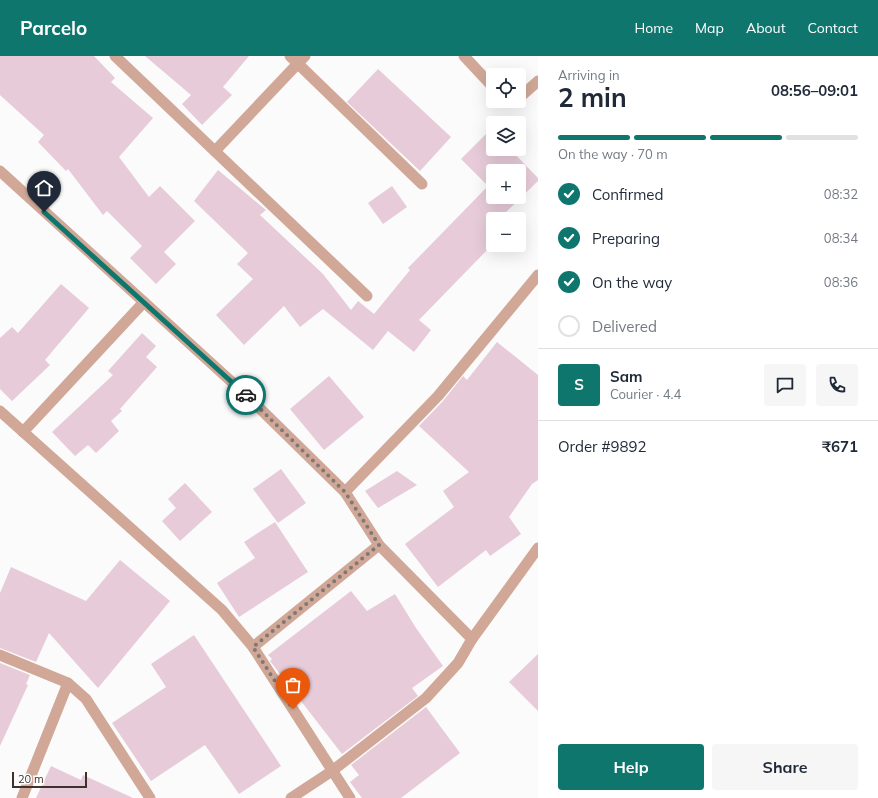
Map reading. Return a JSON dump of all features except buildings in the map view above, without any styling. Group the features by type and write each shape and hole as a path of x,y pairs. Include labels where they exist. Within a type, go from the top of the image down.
{"street":[{"path":"115,56 367,296"},
{"path":"464,56 486,80"},
{"path":"215,151 297,59 422,184"},
{"path":"526,92 538,81"},
{"path":"0,171 245,394 345,492 379,545 472,640"},
{"path":"345,492 438,396 538,275"},
{"path":"23,432 144,302"},
{"path":"0,411 222,610 253,647 350,798"},
{"path":"253,647 379,545"},
{"path":"291,798 332,771 426,698 458,663 472,640 538,548"},
{"path":"0,655 68,683 86,700 150,798"},
{"path":"22,798 68,683"}],"way so far":[{"path":"246,395 345,492 379,545 253,647 293,709"}],"route":[{"path":"44,212 246,395"}]}
